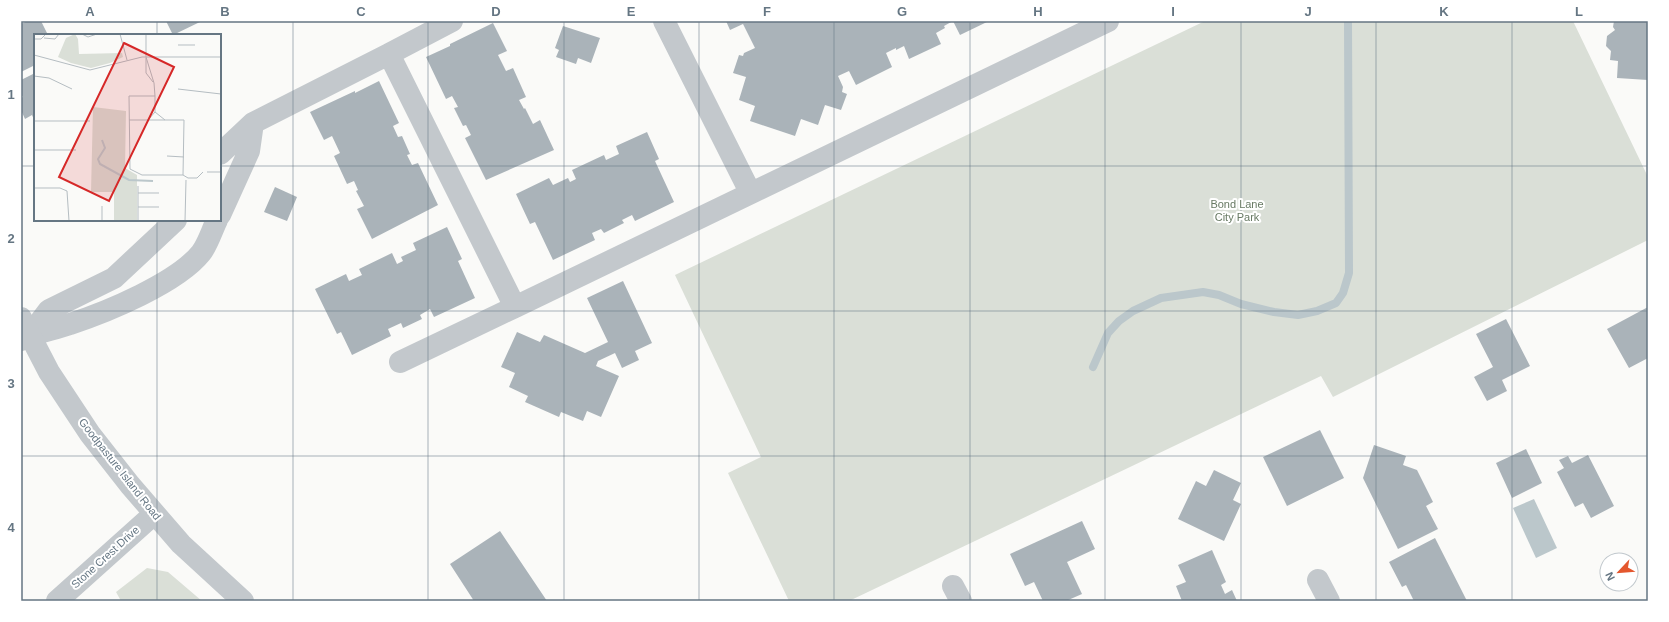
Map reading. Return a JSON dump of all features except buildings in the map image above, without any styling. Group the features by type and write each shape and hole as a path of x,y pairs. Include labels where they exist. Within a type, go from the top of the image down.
{"street":[{"path":"221,153 253,123 452,21"},
{"path":"664,21 750,192"},
{"path":"400,362 750,192 1108,21"},
{"path":"389,54 515,306"},
{"path":"221,213 249,151 253,123"},
{"path":"24,331 48,310 114,278 175,221"},
{"path":"24,331 58,328 93,317 174,277 201,253 217,221"},
{"name":"Goodpasture Island Road","path":"24,331 90,434 154,514 181,544 243,601"},
{"name":"Stone Crest Drive","path":"57,601 154,514"},
{"path":"1318,580 1329,601"}],"green space":[{"name":"Bond Lane City Park","path":"1205,21 1573,21 1648,177 1648,240 1333,397 1321,376 849,601 789,601 728,473 761,457 675,275"},
{"path":"147,568 168,572 202,601 121,601 116,592"}],"shaded area":[{"path":"1534,499 1557,548 1536,558 1513,508"}],"waterway":[{"path":"1093,367 1108,333 1119,321 1133,311 1161,298 1203,292 1219,295 1241,304 1274,312 1298,315 1317,311 1336,303 1343,293 1349,273 1348,21"}]}
